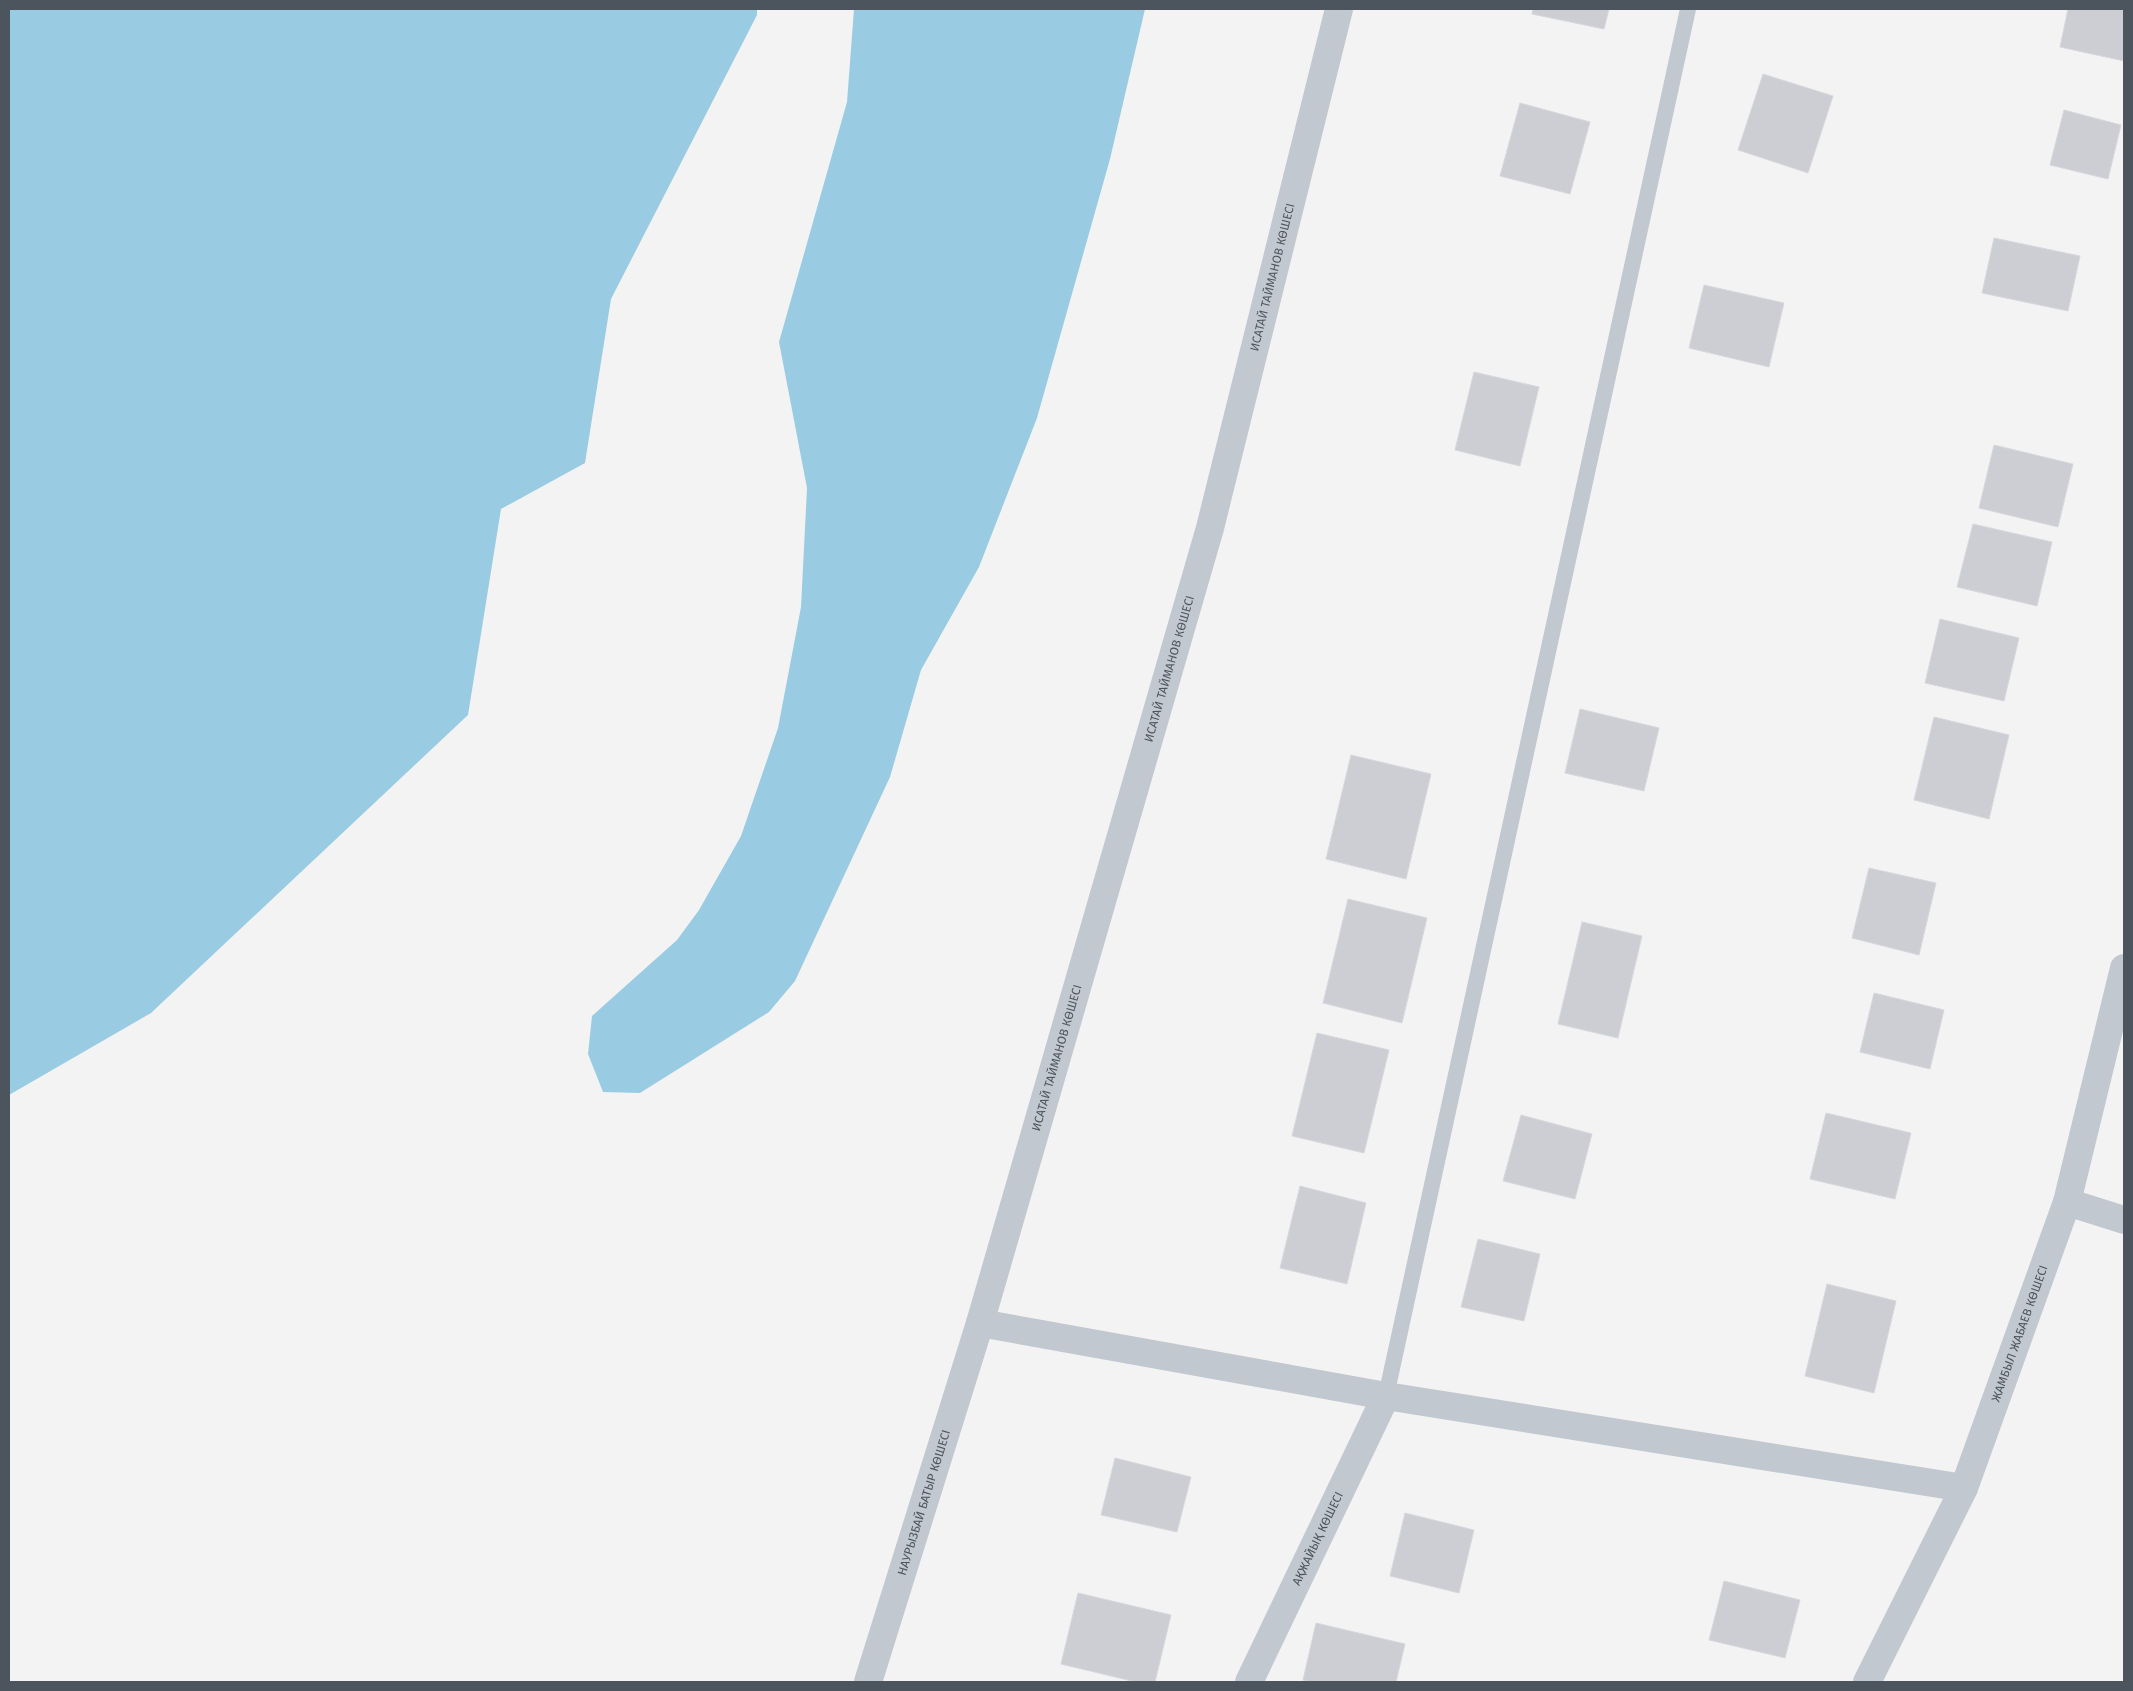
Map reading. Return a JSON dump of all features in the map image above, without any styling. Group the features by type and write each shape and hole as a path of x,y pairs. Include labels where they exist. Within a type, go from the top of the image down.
{"street":[{"name":"ИСАТАЙ ТАЙМАНОВ КӨШЕСІ","path":"980,1323 1210,528 1339,9"},
{"name":"ЖАМБЫЛ ЖАБАЕВ КӨШЕСІ","path":"1867,1682 1964,1488 2067,1202 2124,968"},
{"path":"2067,1202 2124,1220"},
{"path":"980,1323 1386,1396 1964,1488"},
{"name":"НАУРЫЗБАЙ БАТЫР КӨШЕСІ","path":"868,1682 980,1323"},
{"name":"АҚЖАЙЫҚ КӨШЕСІ","path":"1249,1682 1386,1396"}],"lane":[{"path":"1386,1396 1688,9"}],"water":[{"path":"9,9 757,9 757,15 611,299 585,463 501,509 468,715 151,1013 9,1095"},
{"path":"854,9 1145,9 1110,159 1037,418 979,567 921,670 890,777 795,981 769,1012 640,1093 603,1092 588,1054 592,1016 677,940 699,910 741,836 778,728 801,607 807,488 779,342 847,102"}],"building":[{"path":"1533,9 1609,9 1604,29 1532,14"},
{"path":"2068,9 2124,9 2124,61 2060,47"},
{"path":"1763,74 1833,96 1808,173 1738,150"},
{"path":"1520,103 1590,122 1570,194 1500,176"},
{"path":"2064,110 2121,125 2108,179 2050,165"},
{"path":"1994,238 2080,256 2068,311 1982,293"},
{"path":"1704,285 1784,303 1769,367 1689,348"},
{"path":"1474,372 1539,387 1520,466 1455,450"},
{"path":"1994,445 2073,464 2058,527 1979,508"},
{"path":"1973,524 2052,542 2037,606 1957,587"},
{"path":"1940,619 2019,638 2004,701 1925,683"},
{"path":"1580,709 1659,728 1644,791 1565,773"},
{"path":"1934,717 2009,735 1989,819 1914,800"},
{"path":"1351,755 1431,774 1406,879 1326,859"},
{"path":"1869,868 1936,883 1919,955 1852,938"},
{"path":"1348,899 1427,918 1402,1023 1323,1003"},
{"path":"1582,922 1642,936 1618,1038 1558,1024"},
{"path":"1874,993 1944,1010 1930,1069 1860,1052"},
{"path":"1317,1033 1389,1050 1364,1153 1292,1136"},
{"path":"1826,1113 1911,1133 1895,1199 1810,1179"},
{"path":"1521,1115 1592,1134 1575,1199 1503,1181"},
{"path":"1300,1186 1366,1203 1347,1284 1280,1268"},
{"path":"1478,1239 1540,1254 1524,1321 1461,1307"},
{"path":"1827,1284 1896,1301 1874,1393 1805,1376"},
{"path":"1115,1458 1191,1477 1177,1532 1101,1515"},
{"path":"1405,1513 1474,1530 1459,1593 1390,1576"},
{"path":"1724,1581 1800,1600 1785,1658 1709,1640"},
{"path":"1078,1593 1171,1615 1155,1682 1136,1682 1061,1664"},
{"path":"1316,1623 1405,1644 1396,1682 1312,1682 1303,1680"}]}
